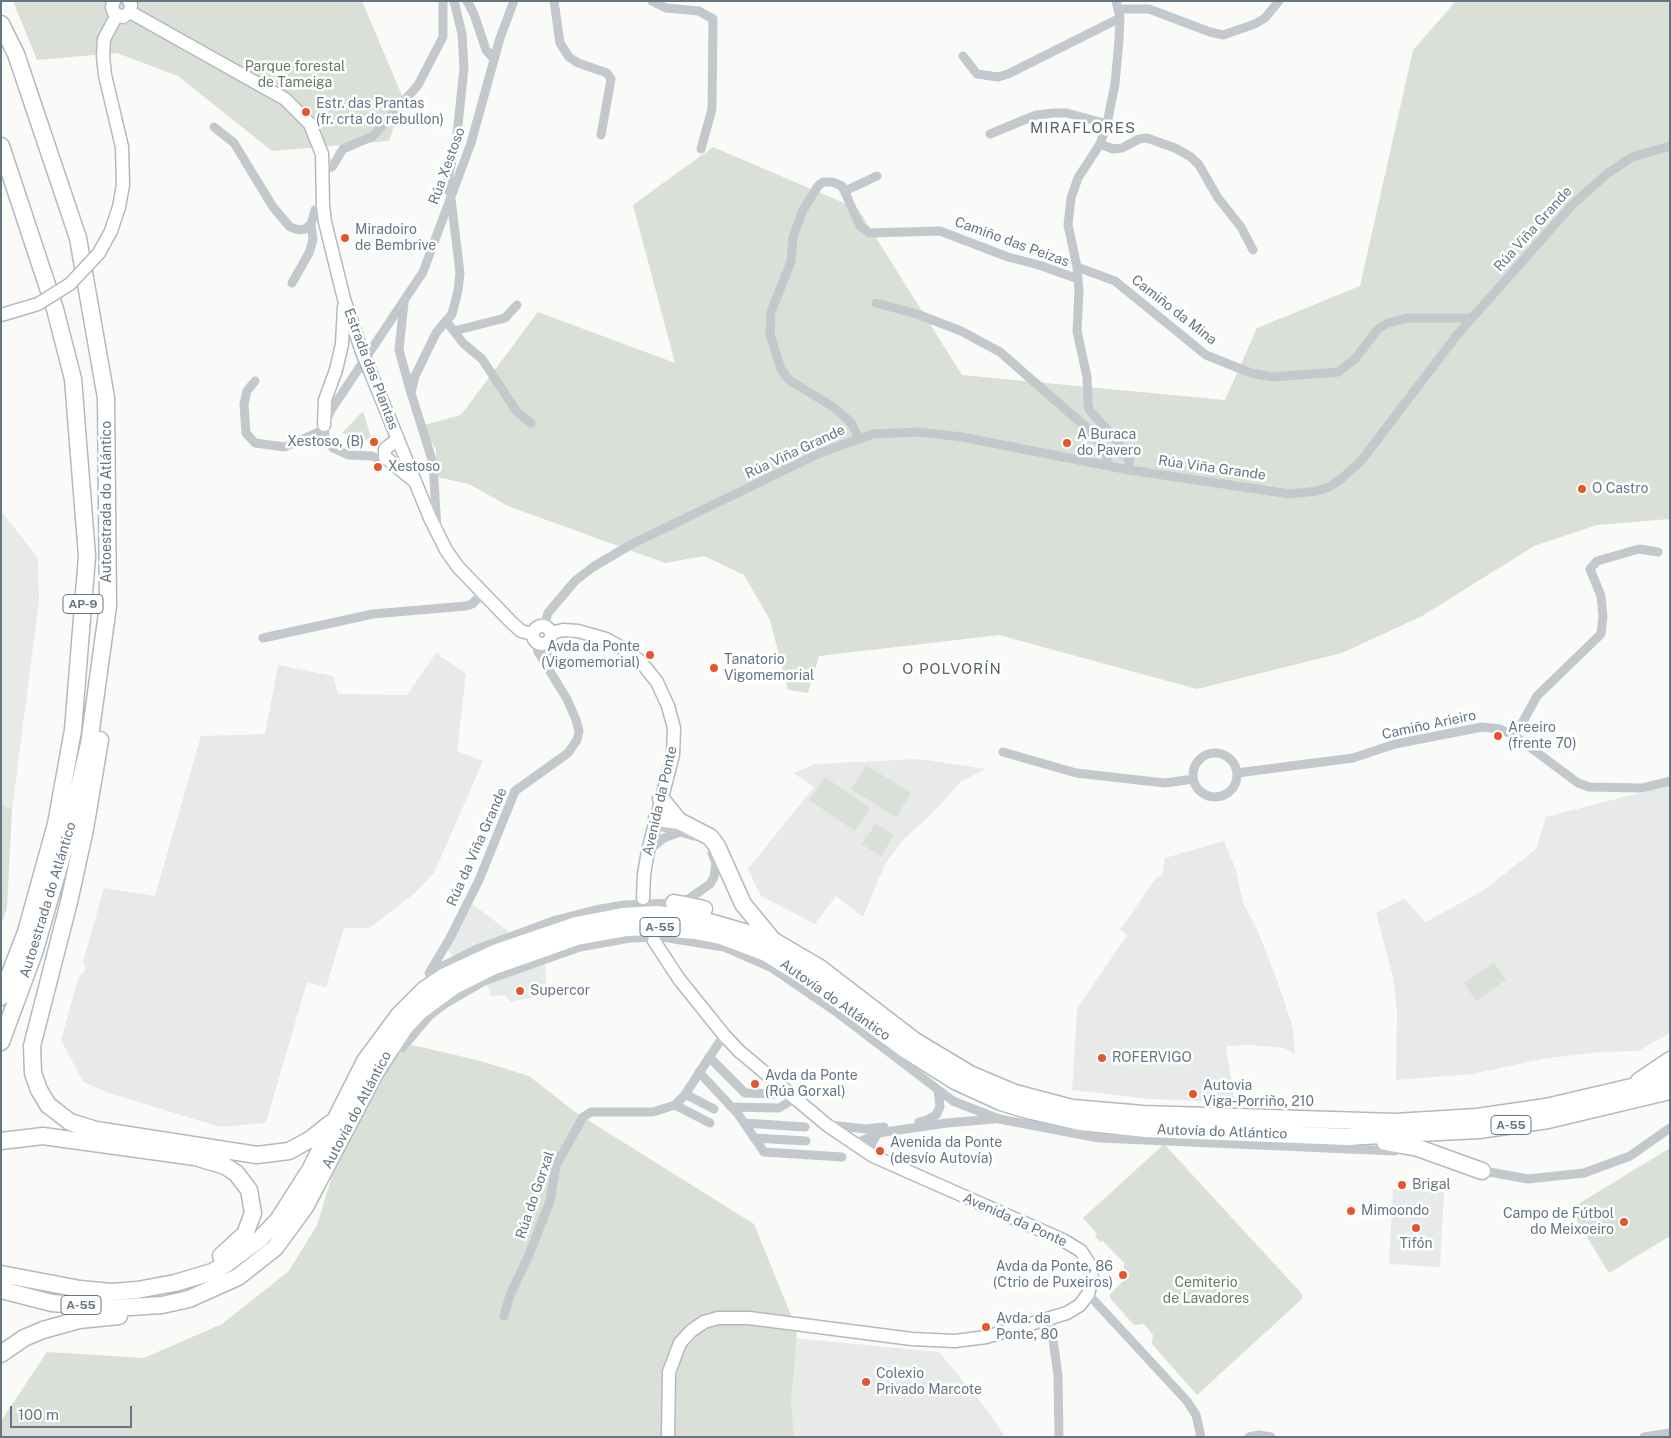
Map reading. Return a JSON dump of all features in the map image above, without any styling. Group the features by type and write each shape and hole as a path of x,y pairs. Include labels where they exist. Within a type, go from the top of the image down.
{"highway":[{"name":"Autoestrada do Atlántico","path":"1,24 16,54 78,238 106,398 108,606 89,744 67,839 34,953 1,1042"},
{"name":"Autoestrada do Atlántico","path":"1,146 55,310 73,379 87,556 73,730 56,824 26,932 1,997"},
{"path":"108,606 108,678 86,829 55,960 32,1046 33,1073 39,1090 48,1105 70,1122 96,1130 257,1154 289,1151 311,1139 335,1120"},
{"path":"661,799 680,826"},
{"path":"656,821 698,829 714,841 735,891 758,925 772,940"},
{"path":"674,903 711,910 758,925"},
{"name":"Autovía do Atlántico","path":"1,1274 22,1279 111,1292 156,1288 212,1272 234,1259 260,1238 278,1220 310,1170 365,1061 399,1015 424,990 445,976 497,952 576,925 623,916 656,914 695,918 772,940 820,968 915,1041 970,1074 1016,1094 1072,1108 1143,1114 1395,1122 1476,1117 1546,1106 1670,1078"},
{"name":"Autovía do Atlántico","path":"1,1290 52,1303 114,1308 162,1305 189,1300 238,1277 275,1248 305,1207 385,1056 405,1027 420,1011 454,986 478,973 539,949 602,931 652,927 675,928 721,936 744,944 790,966 906,1050 940,1072 979,1093 1001,1102 1051,1116 1146,1129 1348,1137 1479,1130 1548,1120 1670,1092"},
{"path":"365,1061 369,1043 382,1022 397,1003 429,973"},
{"path":"275,1248 291,1236 320,1202 383,1078 402,1048"},
{"path":"1603,1094 1642,1080 1670,1060"},
{"path":"1073,1132 1122,1132 1146,1129"},
{"path":"1,1141 22,1137 52,1138 195,1158 225,1166 236,1173 243,1180 252,1199 253,1213 249,1226 237,1244 196,1276"},
{"path":"1348,1137 1418,1148 1482,1171"},
{"path":"1,1266 22,1279"},
{"path":"1,1354 24,1338 61,1324 132,1315 162,1305"}],"street":[{"path":"114,1 113,10 117,15 123,17 130,7"},
{"path":"322,169 332,167 343,149 372,136 418,85 443,37 443,1"},
{"path":"411,393 415,376 436,333 447,322 454,306 460,273 451,195 447,190 457,134 464,68 462,34 454,1"},
{"path":"467,1 474,14 486,50 494,59"},
{"name":"Rúa Xestoso","path":"324,428 330,410 404,303 423,272 471,143 494,59 514,1"},
{"path":"554,1 560,42 569,57 578,63 607,73 611,78 601,136"},
{"path":"652,1 666,8 699,12 713,19 712,109 701,149"},
{"path":"962,56 977,74 998,77 1008,74 1118,9 1149,9 1223,35 1256,24 1265,18 1279,1"},
{"name":"Estrada das Plantas","path":"130,7 285,99 310,124 320,147 323,205 344,299 362,352 398,439 398,464 416,484 437,535 458,567 521,631 542,636"},
{"path":"1118,9 1115,84 1107,124 1100,144 1078,178 1071,198 1068,225 1077,267 1077,331 1087,377 1088,405 1090,411 1110,431 1129,460 1129,470"},
{"path":"1,316 38,304 70,284 98,253 111,230 119,207 123,185 122,147 105,75 103,56 104,39 117,15"},
{"path":"990,134 1036,115 1053,113 1067,113 1107,124"},
{"path":"214,127 234,143 273,206 290,227 299,230 305,229 310,224 315,210 323,205"},
{"path":"1100,144 1113,150 1122,148 1139,139 1147,138 1175,148 1191,157 1199,164 1218,198 1241,227 1253,250"},
{"name":"Rúa Viña Grande","path":"542,636 548,612 560,596 593,567 692,514 820,453 859,438 888,432 941,434 1129,470 1290,494 1317,491 1329,487 1361,461 1472,318 1572,204 1601,179 1632,157 1670,146"},
{"path":"859,438 851,423 835,408 789,380 781,369 770,334 771,312 787,275 793,237 803,210 818,186 823,182 832,182 842,186 845,191 877,176"},
{"name":"Camiño das Peizas","path":"845,191 860,226 869,233 940,231 1008,257 1039,265 1078,279"},
{"path":"292,284 309,253 313,240 310,224"},
{"name":"Camiño da Mina","path":"1077,267 1115,281 1206,355 1251,373 1272,377 1338,372 1355,359 1378,329 1388,323 1407,318 1472,318"},
{"path":"344,299 342,344 336,370 325,400 325,439 333,448 348,454 372,456 398,464"},
{"path":"404,303 399,350 433,463 437,535"},
{"path":"876,304 917,314 961,331 1000,352 1088,428 1104,449 1107,456 1106,465"},
{"path":"454,331 505,318 517,305"},
{"path":"447,322 482,359 517,412 531,423"},
{"path":"255,382 247,391 244,404 246,433 255,443 285,447 324,428"},
{"path":"372,456 398,439"},
{"path":"385,449 385,457 398,464"},
{"path":"1515,736 1537,696 1601,634 1604,617 1601,596 1590,569 1597,561 1639,549 1658,552"},
{"path":"263,638 373,614 466,606 472,604 483,593"},
{"name":"Avenida da Ponte","path":"542,636 562,630 578,631 611,641 641,662 657,682 672,716 673,755 648,851 644,874 643,898"},
{"name":"Rúa da Viña Grande","path":"429,973 479,880 515,791 568,753 577,740 576,720 567,699 538,652 542,636"},
{"name":"Camiño Arieiro","path":"1237,773 1353,758 1395,744 1482,727 1500,729 1515,736 1578,784 1589,788 1642,788 1670,782"},
{"path":"1003,752 1076,773 1165,782 1193,779"},
{"path":"1212,753 1219,753 1232,760 1237,773 1234,787 1228,792 1214,797 1201,792 1193,779 1195,765 1199,759 1212,753"},
{"path":"429,973 449,962 548,923 595,910 674,903 702,891 710,884 716,870 713,856 704,841 680,826 648,851"},
{"path":"402,1048 435,1011 464,992 484,982 580,947 630,938 662,937 724,947 772,968 835,1011 938,1090 960,1104 999,1118 1099,1138 1410,1152 1482,1171 1528,1179 1584,1173 1630,1156 1670,1128"},
{"name":"Avenida da Ponte","path":"654,941 679,979 724,1036 827,1125 853,1145 873,1156 1063,1240 1081,1251 1090,1265 1092,1279 1088,1294"},
{"path":"441,953 449,962"},
{"path":"710,1123 675,1105 685,1094 724,1036"},
{"path":"709,1057 745,1093 774,1094 782,1088"},
{"path":"699,1072 731,1107 764,1152 842,1157"},
{"path":"827,1125 866,1129 928,1120 936,1115 940,1107 938,1090"},
{"path":"685,1094 714,1110"},
{"path":"731,1107 779,1108 794,1098"},
{"name":"Rúa do Gorxal","path":"504,1316 510,1295 528,1258 550,1201 556,1165 583,1117 591,1112 653,1112 675,1105"},
{"path":"940,1107 946,1113 947,1123"},
{"path":"853,1145 878,1133 999,1118"},
{"path":"744,1123 806,1126"},
{"path":"853,1145 858,1135 866,1129"},
{"path":"873,1156 871,1144 878,1133"},
{"path":"754,1138 806,1141"},
{"path":"668,1437 669,1372 680,1344 691,1331 704,1322 718,1318 749,1318 912,1339 955,1341 986,1337 1067,1313 1080,1304 1088,1294 1187,1401 1196,1415 1201,1437"},
{"path":"1050,1318 1058,1376 1059,1437"},
{"path":"1644,1437 1670,1433"},
{"path":"1249,1437 1259,1434 1271,1437"}],"shaded area":[{"path":"1,511 38,558 39,601 12,810 1,804"},
{"path":"436,653 466,674 457,751 483,761 434,873 415,893 369,928 344,928 326,987 307,982 266,1123 220,1127 109,1093 83,1082 61,1040 78,979 86,969 83,962 104,888 155,896 201,736 265,734 278,665 333,676 338,694 407,695"},
{"path":"919,759 986,769 960,782 936,810 904,839 885,864 863,917 836,896 815,924 761,896 748,869 814,787 793,773 815,764"},
{"path":"1670,785 1670,1033 1638,1051 1600,1052 1542,1059 1473,1074 1396,1080 1397,1012 1393,977 1376,913 1404,899 1426,922 1484,890 1536,849 1546,817"},
{"path":"1224,841 1236,870 1243,903 1257,929 1293,1028 1295,1054 1283,1048 1251,1045 1226,1046 1235,1102 1149,1099 1072,1090 1077,1009 1127,935 1120,930 1156,878 1162,875 1165,858"},
{"path":"472,904 507,930 508,934 453,956 447,950"},
{"path":"545,961 547,994 511,1002 505,995 491,996 486,983"},
{"name":"Tifón","path":"1393,1189 1444,1192 1440,1267 1389,1264"},
{"name":"Colexio Privado Marcote","path":"784,1337 939,1352 988,1411 1005,1437 753,1437"}],"green space":[{"name":"Parque forestal de Tameiga","path":"13,1 362,1 403,98 389,141 272,151 178,76 117,53 37,60"},
{"path":"1456,1 1670,1 1670,519 1597,525 1534,546 1422,616 1342,653 1197,689 999,635 819,656 808,693 788,690 770,620 744,575 704,556 665,563 508,506 469,484 437,477 436,449 420,426 461,415 538,312 675,363 633,205 713,147 858,209 962,375 1225,400 1257,328 1360,286 1413,50"},
{"path":"363,411 371,437 364,441 342,433"},
{"path":"866,765 911,793 896,817 851,789"},
{"path":"825,777 870,808 855,831 809,800"},
{"path":"1,804 12,810 7,908 1,926"},
{"path":"874,823 894,835 881,856 861,844 871,831"},
{"path":"1494,963 1506,980 1476,1001 1464,983"},
{"path":"412,1045 477,1060 529,1076 575,1112 754,1224 797,1330 791,1402 794,1437 1,1437 1,1421 47,1352 144,1358 222,1324 289,1271 317,1225 341,1147 387,1063"},
{"name":"Cemiterio de Lavadores","path":"1164,1144 1302,1294 1302,1299 1197,1395 1152,1344 1153,1335 1144,1324 1134,1325 1110,1298 1110,1294 1124,1280 1124,1263 1103,1241 1100,1242 1095,1236 1097,1234 1083,1218"},
{"name":"Campo de Fútbol do Meixoeiro","path":"1670,1148 1670,1236 1609,1273 1570,1209"}],"place":[{"name":"Estr. das Prantas (fr. crta do rebullon)","path":"306,112"},
{"name":"Miradoiro de Bembrive","path":"345,238"},
{"name":"Xestoso, (B)","path":"374,442"},
{"name":"A Buraca do Pavero","path":"1067,443"},
{"name":"Xestoso","path":"378,467"},
{"name":"O Castro","path":"1582,489"},
{"name":"Avda da Ponte (Vigomemorial)","path":"650,655"},
{"name":"Tanatorio Vigomemorial","path":"714,668"},
{"name":"Areeiro (frente 70)","path":"1498,736"},
{"name":"Supercor","path":"520,991"},
{"name":"ROFERVIGO","path":"1102,1058"},
{"name":"Avda da Ponte (Rúa Gorxal)","path":"755,1084"},
{"name":"Autovia Viga-Porriño, 210","path":"1193,1094"},
{"name":"Avenida da Ponte (desvío Autovía)","path":"880,1151"},
{"name":"Brigal","path":"1402,1185"},
{"name":"Mimoondo","path":"1351,1211"},
{"name":"Campo de Fútbol do Meixoeiro","path":"1624,1222"},
{"name":"Tifón","path":"1416,1228"},
{"name":"Avda da Ponte, 86 (Ctrio de Puxeiros)","path":"1123,1275"},
{"name":"Avda. da Ponte, 80","path":"986,1327"},
{"name":"Colexio Privado Marcote","path":"866,1382"}],"district":[{"name":"MIRAFLORES","path":"1083,128"},
{"name":"O POLVORÍN","path":"952,669"}]}
